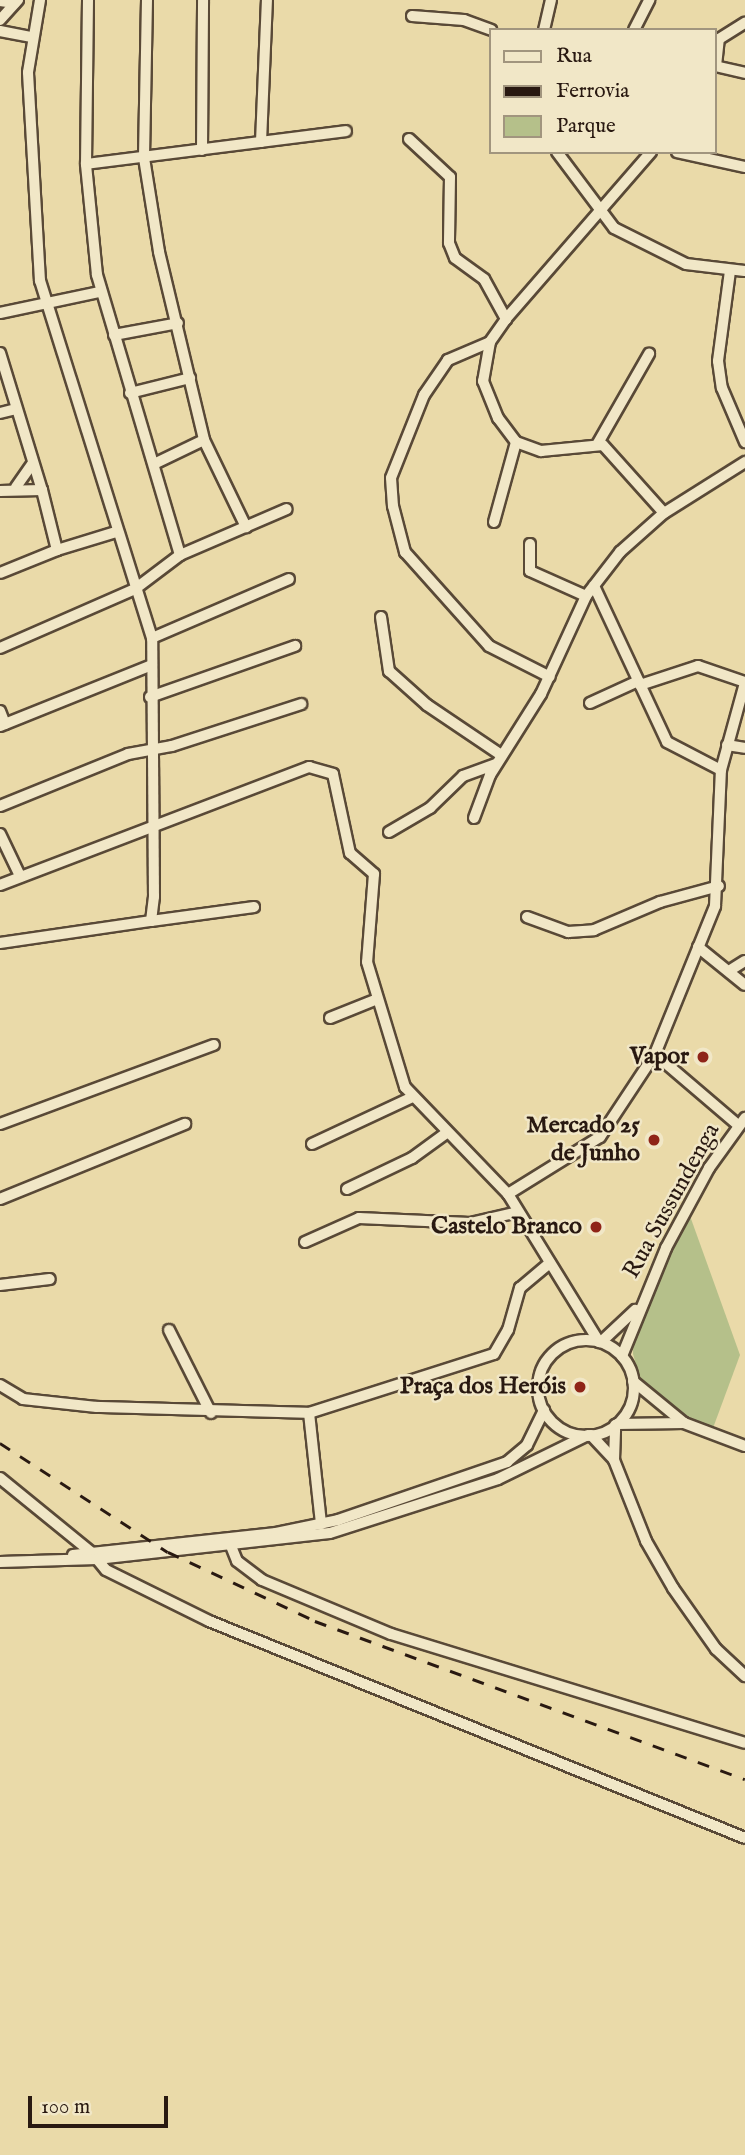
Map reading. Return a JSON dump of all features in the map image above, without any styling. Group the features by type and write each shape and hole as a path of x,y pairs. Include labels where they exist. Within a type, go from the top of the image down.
{"street":[{"path":"40,0 30,37 43,302 152,638 149,751 152,825 151,921"},
{"path":"88,0 86,164 100,292 130,393 156,463 180,555"},
{"path":"147,0 144,158 204,440 246,527"},
{"path":"202,150 203,0"},
{"path":"261,142 267,0"},
{"path":"544,28 551,0"},
{"path":"635,28 649,0"},
{"path":"0,1 16,2"},
{"path":"0,20 16,2"},
{"path":"412,16 464,20 490,30"},
{"path":"717,52 719,38 745,23"},
{"path":"0,31 30,37"},
{"path":"717,66 745,73"},
{"path":"86,164 346,131"},
{"path":"409,139 450,177 449,243 455,258 484,279 506,319"},
{"path":"558,154 600,215 660,256 730,271 745,271"},
{"path":"598,443 541,452 516,442 486,394 485,361 490,342 506,319 600,215 648,154"},
{"path":"687,154 745,166"},
{"path":"730,271 718,361 722,388 745,442"},
{"path":"0,313 100,292"},
{"path":"114,335 177,323"},
{"path":"490,342 448,360 424,395 391,478 393,506 405,552 489,646 550,677"},
{"path":"0,353 57,550"},
{"path":"598,443 649,354"},
{"path":"130,393 190,378"},
{"path":"0,413 16,409"},
{"path":"156,463 204,440"},
{"path":"494,522 516,442"},
{"path":"598,443 664,513"},
{"path":"16,487 32,464"},
{"path":"474,818 498,759 550,677 586,596 620,552 664,513 744,466"},
{"path":"0,491 16,487 41,490"},
{"path":"0,648 135,589 180,555 288,509"},
{"path":"0,573 57,550 116,532"},
{"path":"530,544 530,571 586,596"},
{"path":"152,638 289,579"},
{"path":"594,586 667,742 721,770"},
{"path":"382,617 389,671 427,705 498,759"},
{"path":"150,697 295,646"},
{"path":"0,711 3,725 152,664"},
{"path":"508,1194 600,1137 655,1054 719,886 721,770 745,682 698,666 639,683 590,703"},
{"path":"0,806 128,754 149,751 301,704"},
{"path":"727,745 745,748"},
{"path":"389,832 430,808 463,776 498,759"},
{"path":"0,885 309,767 333,774 350,853 374,874 367,942 375,1000 405,1087 445,1133 508,1194 600,1342 622,1356 634,1381 684,1423 745,1447"},
{"path":"0,834 20,876"},
{"path":"527,918 568,932 594,930 660,902 719,886"},
{"path":"0,943 254,907"},
{"path":"698,947 732,969 745,985"},
{"path":"732,969 745,961"},
{"path":"330,1018 375,1000"},
{"path":"0,1124 214,1045"},
{"path":"655,1054 741,1121"},
{"path":"312,1144 413,1097"},
{"name":"Rua Sussundenga","path":"622,1356 638,1307 703,1180 741,1121"},
{"path":"0,1199 185,1124"},
{"path":"347,1189 388,1171 445,1133"},
{"path":"304,1242 359,1218 470,1223 518,1212"},
{"path":"0,1385 23,1398 43,1402 211,1413 309,1413 494,1354 508,1330 520,1288 550,1263"},
{"path":"0,1285 50,1279"},
{"name":"Rua Sussundenga","path":"600,1342 638,1307"},
{"path":"169,1330 211,1413"},
{"path":"600,1342 567,1343 544,1364 538,1387 544,1410 567,1432 590,1435 614,1460 646,1541 673,1588 716,1648 745,1676"},
{"path":"614,1460 616,1425 630,1404 634,1381"},
{"path":"0,1562 94,1555 321,1524 507,1462 527,1445 544,1410"},
{"path":"309,1413 321,1524"},
{"path":"94,1555 231,1546 364,1525 519,1471 590,1435 616,1425 684,1423"},
{"path":"0,1478 94,1555 106,1570 209,1621 745,1838"},
{"path":"231,1546 237,1561 262,1580 391,1634 745,1743"}],"green space":[{"path":"690,1216 740,1355 713,1428 665,1408 640,1378 633,1354 634,1318"}],"railway":[{"path":"0,1443 168,1552 315,1621 745,1779"}],"place":[{"name":"Vapor","path":"703,1057"},
{"name":"Mercado 25 de Junho","path":"654,1140"},
{"name":"Castelo Branco","path":"596,1227"},
{"name":"Praça dos Heróis","path":"580,1387"}]}
